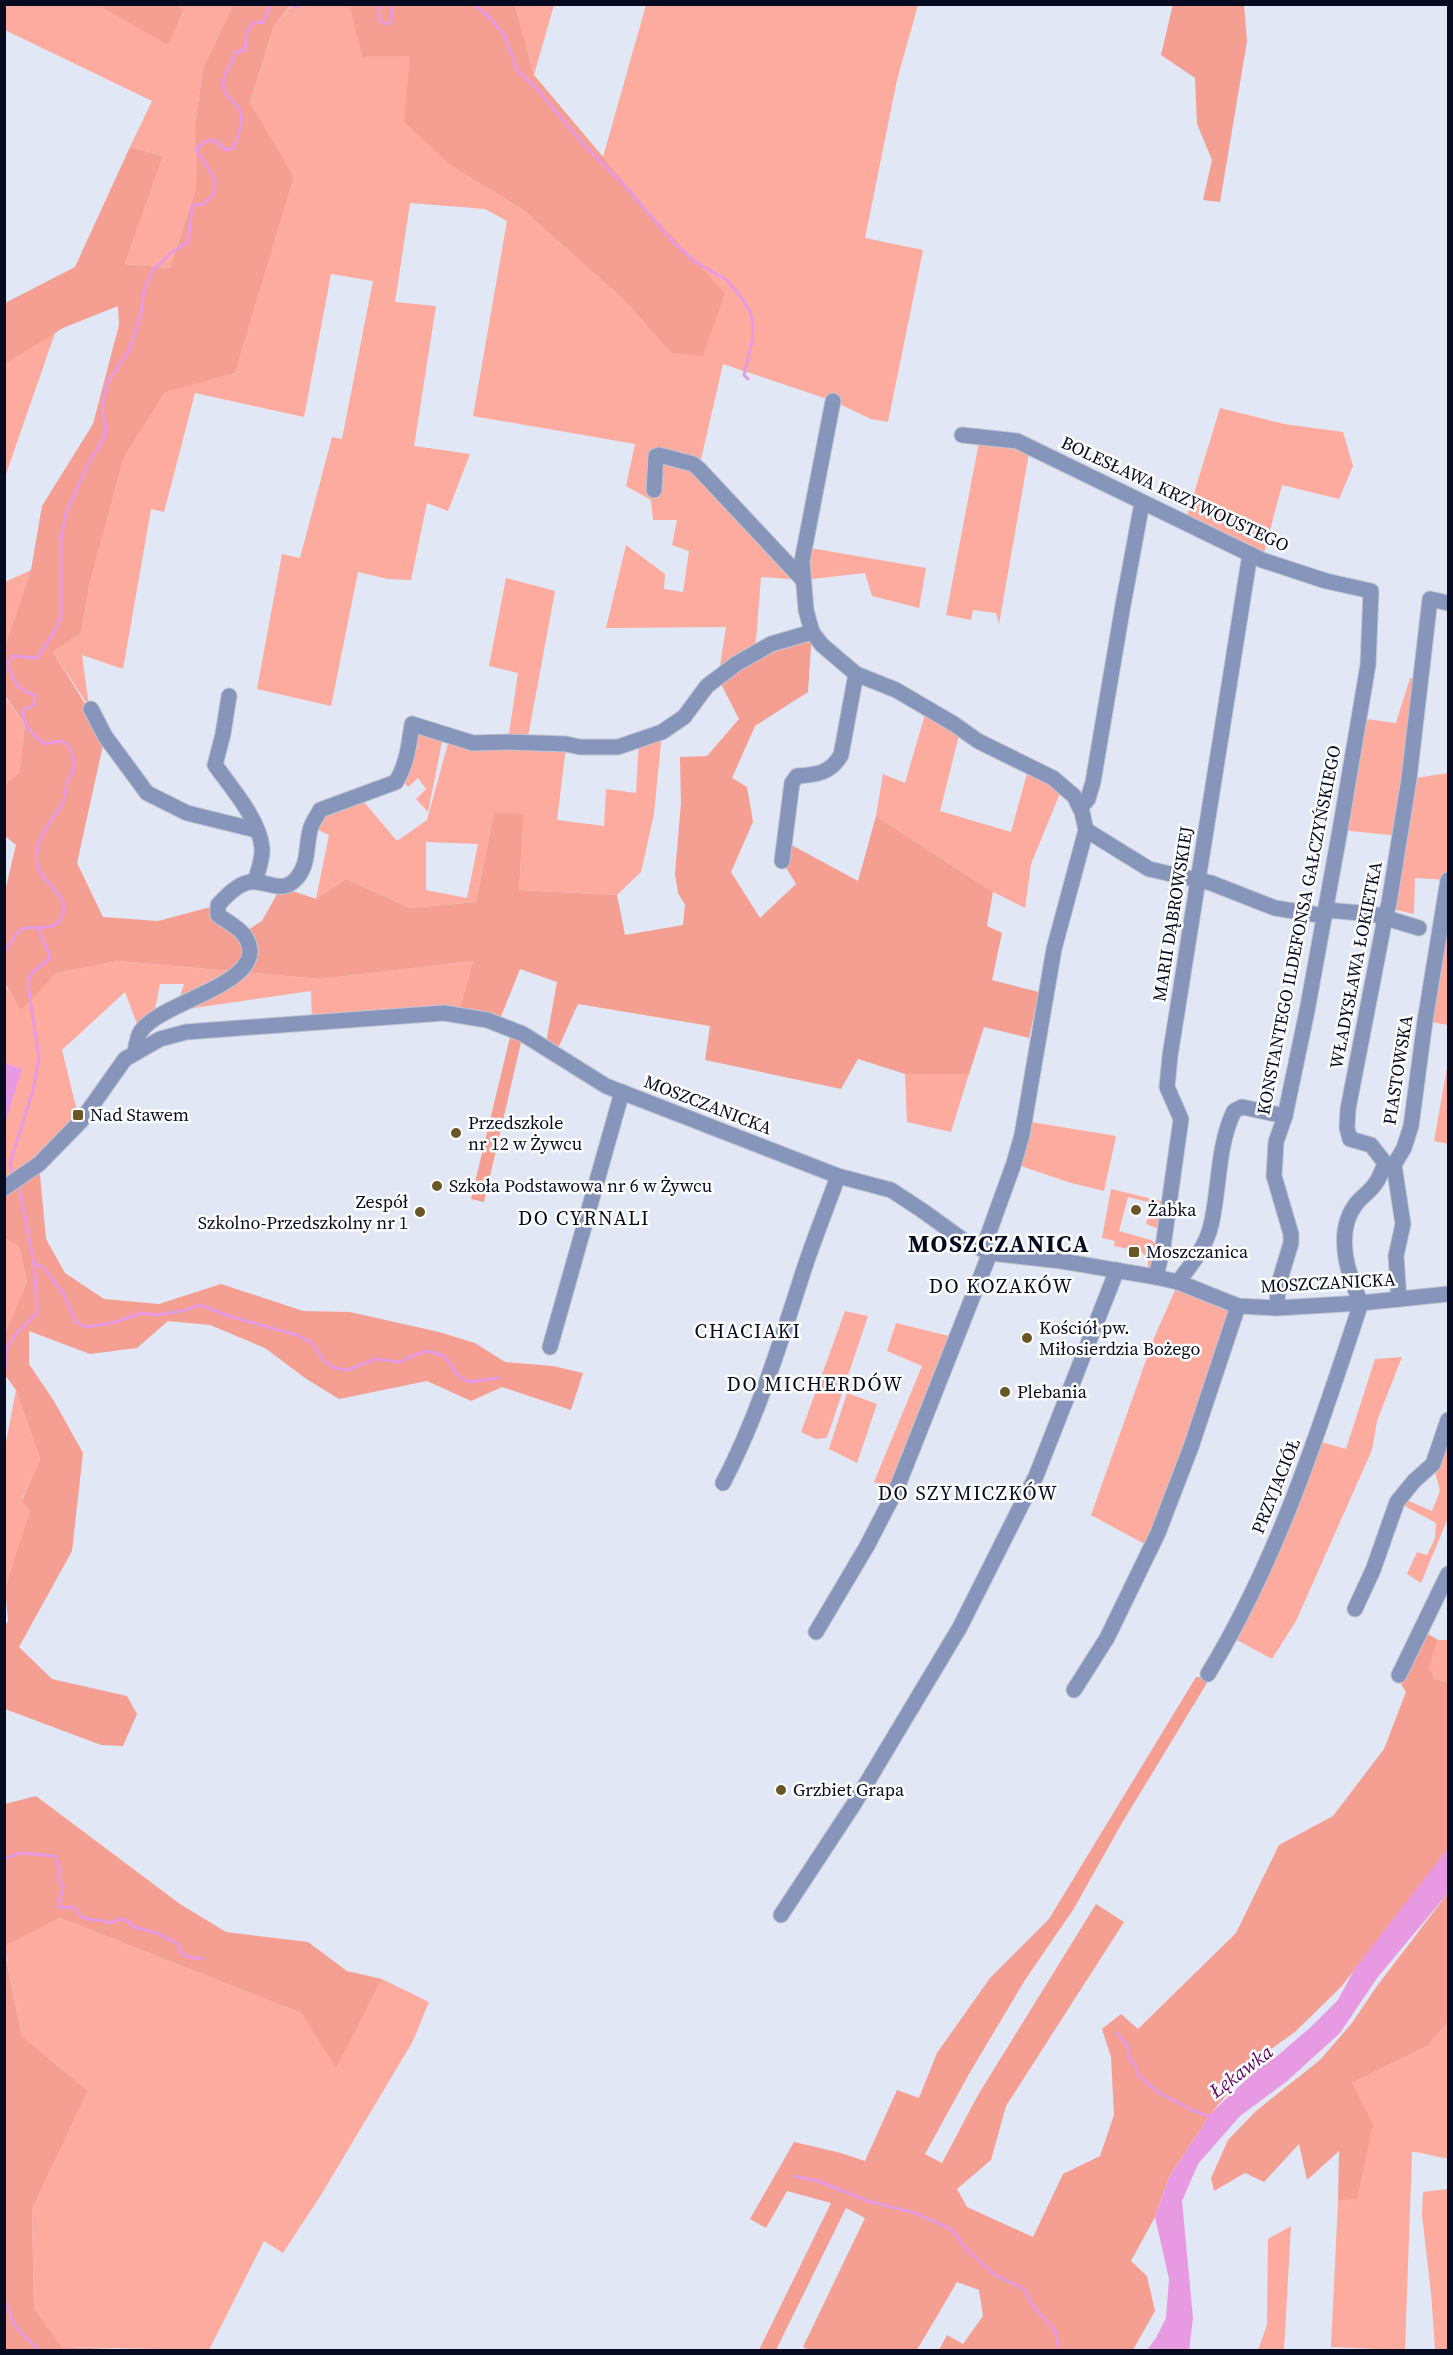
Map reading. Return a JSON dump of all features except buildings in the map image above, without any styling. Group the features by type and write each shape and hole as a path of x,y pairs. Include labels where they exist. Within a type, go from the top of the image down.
{"street":[{"path":"816,1632 867,1546 897,1488 986,1251 1022,1135 1054,949 1086,830 1074,796 1053,778 978,741 896,690 856,674 822,645 812,632 806,610 802,561 833,401"},
{"name":"BOLESŁAWA KRZYWOUSTEGO","path":"962,435 1017,441 1250,554 1326,581 1371,591"},
{"path":"654,490 656,456 693,464 803,580"},
{"path":"1080,808 1088,799 1093,782 1122,605 1142,503"},
{"name":"MARII DĄBROWSKIEJ","path":"1156,1277 1163,1247 1181,1119 1167,1087 1170,1056 1250,554"},
{"name":"KONSTANTEGO ILDEFONSA GAŁCZYŃSKIEGO","path":"1277,1308 1278,1286 1291,1243 1291,1234 1274,1176 1276,1142 1285,1116 1325,913 1368,665 1371,591"},
{"name":"WŁADYSŁAWA ŁOKIETKA","path":"1390,1164 1371,1145 1350,1138 1347,1128 1348,1109 1389,903 1409,779 1430,599 1449,603"},
{"path":"135,1053 140,1032 153,1018 229,981 249,959 251,946 243,933 218,915 218,905 237,887 255,881 274,887 294,882 303,870 308,855 311,827 321,810 396,782 403,772 412,724 473,743 618,747 662,732 684,717 707,686 736,664 771,644 812,632"},
{"path":"782,861 792,783 797,776 825,772 837,762 841,755 856,674"},
{"path":"229,696 215,765 243,802 256,830 262,848 255,881"},
{"path":"91,709 105,736 147,793 187,813 256,830"},
{"path":"1086,830 1149,869 1199,881 1275,908 1325,913 1372,914 1419,928"},
{"name":"PIASTOWSKA","path":"1390,1164 1404,1148 1412,1126 1425,1021 1448,880"},
{"name":"MOSZCZANICKA","path":"4,1188 39,1164 81,1120 125,1059 160,1039 186,1032 444,1013 487,1020 523,1034 606,1086 838,1176 891,1190 963,1240 986,1251 1156,1277 1178,1282 1238,1306 1277,1308 1360,1304 1449,1294"},
{"path":"550,1347 622,1092"},
{"path":"1178,1282 1196,1259 1210,1227 1225,1131 1234,1111 1242,1107 1285,1116"},
{"path":"1390,1164 1403,1224 1396,1256 1399,1299"},
{"path":"1360,1304 1351,1282 1344,1252 1347,1224 1355,1205 1390,1164"},
{"path":"723,1483 739,1452 777,1353 799,1283 838,1176"},
{"path":"781,1915 854,1804 960,1627 1036,1476 1117,1270"},
{"name":"PRZYJACIÓŁ","path":"1208,1674 1237,1626 1261,1577 1300,1484 1360,1304"},
{"path":"1074,1690 1107,1638 1158,1533 1191,1448 1238,1306"},
{"path":"1355,1609 1397,1502 1414,1481 1433,1464 1449,1420"},
{"path":"1399,1675 1449,1574"}],"shaded area":[{"path":"1173,4 1244,5 1247,41 1220,202 1203,200 1212,160 1197,124 1195,78 1161,55"},
{"path":"4,5 98,5 168,44 184,12 176,5 233,5 203,68 195,125 196,188 170,268 125,264 163,156 130,147 152,101 5,30"},
{"path":"98,5 176,5 184,11 168,45"},
{"path":"233,5 291,5 274,26 250,103 294,177 235,373 165,392 124,457 90,582 81,633 53,652 105,736 77,863 103,917 158,921 218,905 243,933 262,921 281,887 316,899 346,879 410,908 476,902 494,812 524,814 519,890 617,895 625,935 683,925 685,905 678,893 675,874 681,803 680,757 707,756 739,719 718,678 812,632 808,692 755,726 732,778 747,787 753,822 731,872 760,918 796,884 782,861 786,842 858,881 876,816 993,892 987,926 1002,933 992,980 1039,992 1029,1038 984,1027 969,1074 905,1074 858,1059 841,1089 705,1060 710,1026 578,1004 555,1055 545,1049 557,982 520,969 498,1024 458,1015 473,961 320,979 118,961 57,973 21,1010 5,984 5,891 16,845 5,836 4,785 19,773 25,724 5,696 5,646 31,570 42,506 93,424 119,325 118,306 63,328 5,364 5,303 75,267 130,147 163,156 125,264 170,268 196,188 195,125 203,68"},
{"path":"292,5 349,5 362,57 410,55 453,167 523,210 624,300 671,353 652,215 603,157 646,5 918,5 897,80 865,238 923,250 888,422 871,419 833,401 723,364 699,468 803,580 761,577 755,653 718,678 726,627 606,628 626,545 665,574 664,589 683,592 689,551 672,545 677,520 653,520 651,500 626,486 635,444 473,416 507,221 485,209 410,203 395,302 436,306 414,446 470,454 448,511 427,503 411,580 388,579 358,572 331,706 257,689 282,554 300,558 332,437 342,439 373,281 331,274 304,417 195,393 164,512 151,509 123,669 82,655 89,707 53,652 81,633 90,582 124,457 165,391 235,373 294,177 250,104 274,26"},
{"path":"349,5 515,5 534,75 652,215 725,293 703,356 671,353 624,300 523,210 453,167 404,122 410,56 362,57"},
{"path":"515,5 554,5 534,75"},
{"path":"55,333 5,477 5,364"},
{"path":"1220,408 1284,424 1343,432 1353,466 1339,499 1282,485 1262,560 1185,523"},
{"path":"980,437 1030,447 999,624 996,613 973,610 971,620 946,615"},
{"path":"805,547 926,568 919,608 872,596 865,573 803,580"},
{"path":"31,570 5,646 5,582"},
{"path":"506,578 555,591 527,742 566,747 557,820 604,826 606,789 636,793 639,742 662,732 654,814 641,872 617,895 519,890 524,815 494,812 476,902 410,908 346,879 316,899 329,835 311,827 321,810 358,795 397,841 427,820 450,736 508,741 518,673 489,666","holes":["426,842 478,844 467,898 426,890"]},
{"path":"1410,678 1421,680 1410,779 1448,773 1448,880 1415,878 1414,914 1388,908 1400,836 1340,830 1359,718 1396,723"},
{"path":"4,696 25,724 19,773 5,785"},
{"path":"926,711 959,735 940,811 1011,832 1029,766 1063,786 1031,864 1025,908 993,892 876,816 883,774 905,783"},
{"path":"414,730 443,737 428,812 416,799 426,789 418,778 408,787 402,779"},
{"path":"1448,880 1448,1025 1425,1021"},
{"path":"118,961 320,979 473,961 458,1015 312,1024 311,991 180,1010 177,1005 184,984 160,984 153,1018 140,1032 125,992 62,1050 81,1121 5,1186 5,1124 21,1069 5,1063 4,984 21,1009 57,973"},
{"path":"512,1029 523,1034 484,1202 471,1199"},
{"path":"1448,1062 1448,1144 1434,1141"},
{"path":"4,1063 22,1069 5,1124"},
{"path":"905,1074 969,1074 951,1132 907,1122"},
{"path":"1031,1122 1116,1136 1104,1191 1071,1183 1018,1165"},
{"path":"39,1164 46,1239 65,1273 104,1299 159,1304 221,1284 303,1311 350,1312 439,1332 475,1343 505,1362 553,1366 583,1373 571,1410 502,1387 471,1401 427,1381 339,1399 305,1378 265,1348 210,1325 168,1321 137,1348 90,1354 29,1331 29,1364 54,1401 83,1453 72,1551 19,1647 52,1679 127,1696 137,1714 123,1746 101,1745 5,1709 4,1628 8,1621 5,1587 30,1511 22,1500 40,1459 16,1390 5,1375 5,1332 27,1282 19,1247 5,1238 5,1186"},
{"path":"1111,1189 1165,1202 1159,1229 1146,1224 1152,1203 1128,1197 1119,1231 1151,1240 1157,1245 1151,1271 1148,1270 1148,1261 1142,1252 1114,1246 1115,1241 1102,1238"},
{"path":"5,1238 19,1247 27,1282 5,1332"},
{"path":"1176,1288 1230,1310 1150,1547 1091,1515 1154,1338"},
{"path":"845,1311 868,1316 828,1435 826,1438 816,1439 801,1432"},
{"path":"896,1323 957,1338 894,1490 874,1482 922,1366 887,1351"},
{"path":"1402,1357 1377,1421 1372,1450 1296,1621 1272,1659 1235,1639 1318,1441 1346,1449 1375,1359"},
{"path":"16,1390 40,1459 22,1499 31,1511 5,1587 5,1447"},
{"path":"847,1393 877,1404 857,1463 829,1449"},
{"path":"1448,1421 1448,1518 1421,1583 1407,1574 1417,1552 1427,1555 1435,1538 1436,1523 1401,1504 1404,1499 1432,1511 1440,1491 1434,1467"},
{"path":"1423,1631 1438,1640 1429,1667 1435,1679 1448,1682 1448,1850 1341,1987 1295,2032 1257,2059 1212,2112 1169,2177 1155,2217 1131,2261 1147,2276 1155,2311 1133,2350 939,2350 947,2335 963,2344 983,2316 979,2290 957,2282 917,2350 809,2350 803,2347 865,2218 846,2208 776,2350 759,2350 831,2203 787,2191 766,2228 750,2219 794,2142 865,2161 897,2090 919,2098 937,2053 990,1978 1049,1919 1196,1677 1210,1678 1122,1823 1073,1910 1025,1980 925,2154 942,2163 978,2095 1096,1904 1124,1922 1006,2106 991,2160 957,2189 967,2207 1033,2237 1063,2174 1100,2156 1114,2115 1111,2057 1102,2029 1121,2014 1138,2029 1236,1933 1279,1845 1333,1816 1384,1749 1406,1692 1398,1679"},
{"path":"1438,1640 1448,1640 1448,1682 1435,1679 1429,1667"},
{"path":"36,1796 180,1904 226,1932 308,1942 347,1971 382,1979 336,2068 301,2013 60,1918 5,1946 5,1804"},
{"path":"1448,1848 1448,1893 1377,1978 1340,2033 1287,2081 1240,2116 1198,2164 1182,2201 1193,2318 1189,2350 1147,2350 1166,2318 1169,2279 1155,2217 1169,2177 1212,2112 1259,2068 1276,2057 1313,2025 1338,2000 1354,1970"},
{"path":"1448,1893 1448,2022 1427,2046 1352,2083 1373,2124 1357,2199 1338,2201 1339,2151 1307,2180 1299,2144 1264,2182 1245,2173 1214,2191 1211,2178 1228,2140 1256,2111 1320,2060 1352,2023 1377,1986"},
{"path":"60,1918 301,2013 336,2067 382,1979 429,2002 413,2041 321,2195 283,2253 264,2241 209,2350 62,2347 34,2308 32,2209 88,2091 22,2036 4,1946"},
{"path":"5,1953 22,2036 88,2091 32,2209 34,2308 62,2347 141,2350 5,2350"},
{"path":"1448,2022 1448,2158 1412,2152 1405,2350 1331,2347 1338,2201 1357,2199 1352,2083 1427,2046"},
{"path":"1448,2189 1448,2350 1435,2350 1422,2215 1423,2192"},
{"path":"1291,2226 1284,2350 1258,2350 1267,2325 1268,2239"}],"waterway":[{"path":"4,951 22,929 53,926 60,920 63,912 60,897 40,871 37,855 42,834 63,802 74,764 68,745 58,741 46,744 30,730 23,710 34,705 35,695 20,688 11,674 8,663 13,656 37,658 61,617 61,539 66,513 89,462 105,436 106,428 102,410 107,383 129,351 141,313 144,290 153,270 171,253 188,242 192,207 195,204 202,205 214,194 215,179 196,149 205,142 214,140 226,150 233,148 239,133 241,116 238,107 224,91 223,80 235,53 245,50 247,32 254,22 263,23 271,4"},
{"path":"289,4 297,7 300,4"},
{"path":"380,4 378,15 380,21 386,24 390,23 392,18 391,4"},
{"path":"474,4 505,36 517,70 537,89 584,145 626,187 674,243 697,263 727,280 740,296 750,311 753,325 752,342 744,375 748,379"},
{"path":"13,1175 10,1163 33,1090 39,1058 28,985 30,975 50,958 39,928"},
{"path":"4,1377 7,1347 15,1335 37,1313 35,1270 20,1190"},
{"path":"34,1263 44,1268 64,1295 76,1322 86,1327 112,1323 142,1313 156,1315 182,1311 200,1305 232,1317 297,1335 312,1343 324,1361 335,1368 348,1370 376,1359 400,1362 429,1351 444,1356 459,1376 469,1382 498,1378"},
{"path":"4,1859 20,1853 55,1856 60,1870 58,1877 63,1887 58,1906 73,1907 87,1919 110,1923 121,1919 126,1920 134,1927 157,1933 178,1944 181,1953 188,1957 203,1959"},
{"path":"1117,2033 1128,2047 1129,2057 1138,2075 1158,2092 1211,2117"},
{"path":"794,2176 818,2181 868,2201 915,2213 951,2229 966,2249 995,2275 1024,2289 1035,2309 1055,2330 1059,2350"},
{"path":"4,2302 12,2321 39,2350"}],"place":[{"name":"Nad Stawem","path":"78,1115"},
{"name":"Przedszkole nr 12 w Żywcu","path":"456,1133"},
{"name":"Szkoła Podstawowa nr 6 w Żywcu","path":"437,1186"},
{"name":"Żabka","path":"1136,1210"},
{"name":"Zespół Szkolno-Przedszkolny nr 1","path":"420,1212"},
{"name":"Moszczanica","path":"1134,1252"},
{"name":"Kościół pw. Miłosierdzia Bożego","path":"1027,1338"},
{"name":"Plebania","path":"1005,1392"},
{"name":"Grzbiet Grapa","path":"781,1790"}],"district":[{"name":"DO CYRNALI","path":"584,1218"},
{"name":"MOSZCZANICA","path":"999,1244"},
{"name":"DO KOZAKÓW","path":"1001,1286"},
{"name":"CHACIAKI","path":"748,1331"},
{"name":"DO MICHERDÓW","path":"815,1384"},
{"name":"DO SZYMICZKÓW","path":"968,1493"}],"water label":[{"name":"Łękawka","path":"1241,2071"}]}
